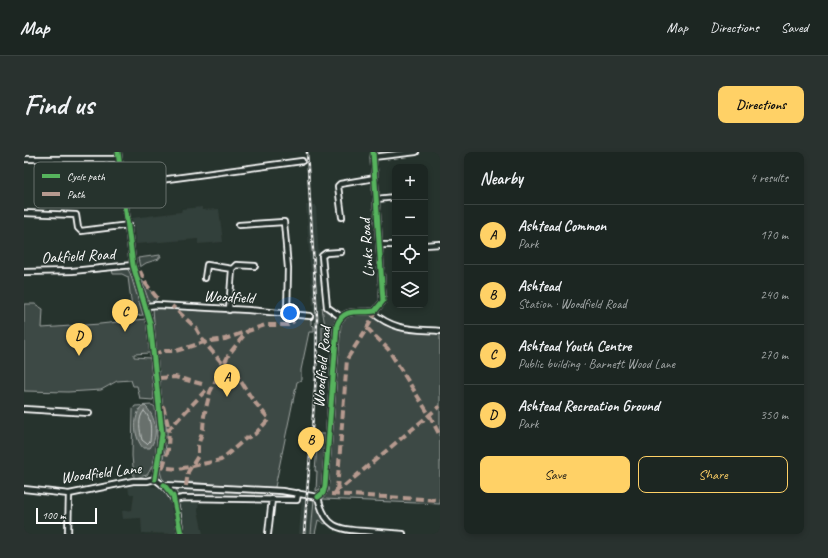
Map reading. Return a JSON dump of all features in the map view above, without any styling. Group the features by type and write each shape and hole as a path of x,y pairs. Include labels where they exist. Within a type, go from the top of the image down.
{"street":[{"path":"118,152 119,162"},
{"path":"373,154 416,152"},
{"name":"Links Road","path":"372,312 378,309 383,301 373,154"},
{"path":"24,159 119,159"},
{"path":"166,179 302,161"},
{"path":"342,217 338,186 340,184 375,178"},
{"path":"377,198 392,197"},
{"path":"126,208 133,265 147,306 150,323 162,428 162,443 155,479"},
{"path":"24,213 76,215 78,228 82,231 129,225"},
{"path":"239,225 284,222 288,268 287,314"},
{"path":"428,244 440,244"},
{"path":"380,246 392,245"},
{"path":"341,252 326,253 322,256 327,306 341,317"},
{"name":"Oakfield Road","path":"24,272 72,271 133,265"},
{"path":"205,278 208,265 232,268 236,265 255,266"},
{"path":"229,310 232,268"},
{"name":"Woodfield","path":"147,306 156,305 310,316"},
{"name":"Woodfield Road","path":"318,496 323,492 325,486 336,328 341,317 348,313 355,311 372,312"},
{"path":"372,312 384,322 394,327 440,332"},
{"path":"24,409 89,413"},
{"name":"Woodfield Lane","path":"24,489 68,494 133,481 147,481 155,479 164,484 179,486 298,493 318,496"},
{"path":"164,484 171,492 174,500 181,534"},
{"path":"171,492 179,486"},
{"path":"174,500 183,498 297,500 298,493"},
{"path":"68,494 68,534"},
{"path":"318,496 324,513 335,526 346,533 403,534"},
{"path":"268,534 272,499"},
{"path":"335,526 338,534"}],"shaded area":[{"path":"306,205 316,205 322,317 322,347 319,348 319,358 314,358 314,324"},
{"path":"202,207 202,210 219,209 223,242 198,244 198,239 136,244 132,218 181,212 182,209"},
{"path":"122,208 128,208 131,229 127,230 124,228"},
{"path":"160,255 161,257 159,257 159,259 146,263 140,267 138,258"},
{"path":"127,268 130,273 143,315 133,316 128,277 122,274 113,274 112,269"},
{"path":"141,279 157,299 150,304"},
{"path":"24,304 35,304 43,309 42,328 146,319 150,351 149,353 134,354 134,357 150,358 154,397 153,400 140,399 137,386 133,386 131,380 117,381 101,390 68,392 24,391"},
{"path":"326,307 337,316 334,343 322,344 322,326 325,326 322,308"},
{"path":"153,308 254,312 311,319 311,325 314,326 314,332 309,332 301,370 301,380 297,382 275,487 271,489 188,482 174,484 167,483 162,478 160,471 167,441 167,432 158,376"},
{"path":"354,314 372,315 385,325 398,329 440,334 440,504 323,499 328,491 341,324 344,318"},
{"path":"152,405 155,407 157,433 154,460 147,475 135,478 132,456 133,409 135,406"},
{"path":"318,434 327,434 323,481 320,489 316,491 317,471 315,471"},
{"path":"128,484 150,486 166,491 171,499 179,534 142,533 141,518 123,519 122,511 132,510 134,494 129,494"},
{"path":"178,488 253,491 295,495 294,498 180,495 177,494 176,490"},
{"path":"302,498 314,499 311,534 299,534"},
{"path":"184,499 199,499 198,510 203,534 183,534 177,503"},
{"path":"314,499 317,499 320,511 329,522 325,524 318,520 315,534 311,534"}],"water":[{"path":"145,406 152,415 155,426 155,438 150,448 143,448 136,434 136,418 140,408"}],"railway":[{"path":"304,534 316,376 317,317 307,152"}],"marked path":[{"path":"140,271 146,284 158,299"},
{"path":"156,467 179,469 221,460 245,439 255,434 269,419 252,399 238,377 230,368 223,364 204,342 196,328 172,306"},
{"path":"367,328 375,314"},
{"path":"153,355 162,351 176,351 204,342 225,339 265,325 288,325 294,321"},
{"path":"337,490 347,359 367,328 388,349 430,416 440,436"},
{"path":"186,486 188,472 198,456 198,446 210,392 229,354 249,329"},
{"path":"159,378 175,377 202,384"},
{"path":"163,467 168,450 169,429 207,389"},
{"path":"163,406 169,429"},
{"path":"335,493 440,406"},
{"path":"331,494 440,500"}],"cycle path":[{"path":"118,152 119,162"},
{"path":"318,497 323,493 325,486 337,325 344,315 353,312 375,311 383,301 373,152"},
{"path":"125,208 133,265 150,323 162,434 155,479"},
{"path":"164,485 173,496 181,534"}],"place":[{"name":"Ashtead Youth Centre","path":"125,332"},
{"name":"Ashtead Recreation Ground","path":"79,356"},
{"name":"Ashtead Common","path":"227,397"},
{"name":"Ashtead","path":"311,460"}]}
